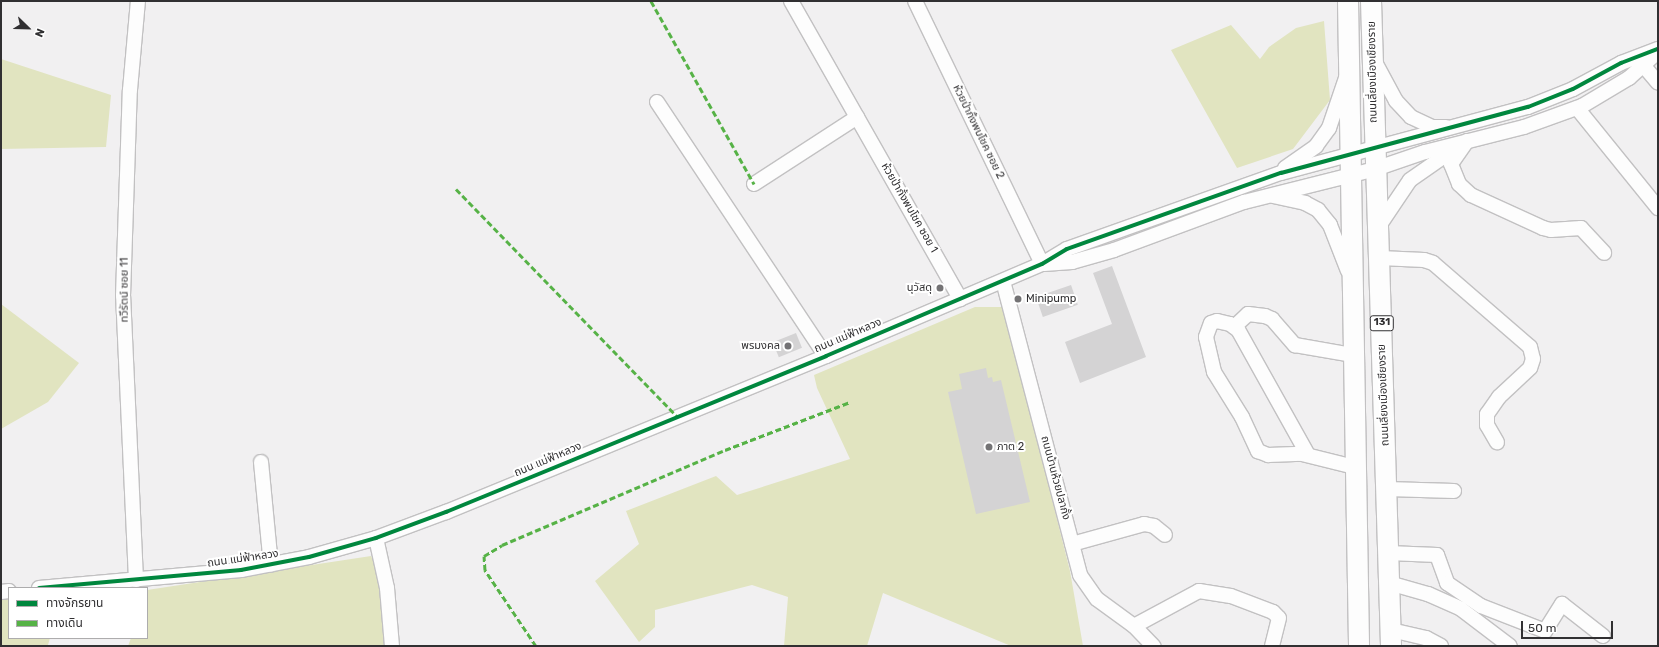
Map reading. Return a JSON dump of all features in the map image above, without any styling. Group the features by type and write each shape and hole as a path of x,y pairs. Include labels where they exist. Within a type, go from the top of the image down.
{"highway":[{"path":"1348,1 1352,355 1359,646"},
{"name":"ถนนเลี่ยงเมืองเชียงราย","path":"1371,1 1375,169 1379,226 1391,638"}],"street":[{"name":"ทวีรัตน์ ซอย 11","path":"136,580 123,296 130,90 138,1"},
{"name":"ห้วยป่ากั้งพบโชค ซอย 1","path":"791,1 960,299"},
{"name":"ห้วยป่ากั้งพบโชค ซอย 2","path":"915,1 1042,264"},
{"path":"1042,264 1067,249 1267,178 1528,107 1573,89 1621,63 1658,49"},
{"path":"1042,264 1072,262 1114,250 1244,202 1375,169 1425,152 1524,127 1577,108 1629,78 1658,52"},
{"path":"1372,56 1396,100 1411,117 1432,127 1458,127"},
{"path":"1643,65 1658,83"},
{"path":"1267,178 1299,160 1316,146 1329,128 1348,70"},
{"path":"657,102 826,356"},
{"path":"1577,108 1658,208"},
{"path":"754,184 857,117"},
{"path":"1379,226 1410,180 1467,141"},
{"path":"1467,141 1451,164 1459,184 1471,195 1543,228 1551,230 1581,228 1604,253"},
{"path":"1270,195 1305,203 1318,210 1330,225 1340,245 1352,283"},
{"path":"1380,258 1424,260 1433,263 1530,347 1534,359 1530,368 1499,397 1487,414 1487,424 1497,442"},
{"name":"ถนน แม่ฟ้าหลวง","path":"51,587 136,580 270,565 376,538 446,512 826,356 1042,264"},
{"name":"ถนนบ้านห้วยปลากั้ง","path":"1003,281 1080,575 1097,599 1134,626 1153,646"},
{"path":"1234,327 1248,314 1265,316 1272,319 1295,345 1352,355"},
{"path":"1308,455 1238,330 1218,321 1211,323 1206,337 1214,372 1242,417 1258,451 1268,455 1308,455 1354,468"},
{"path":"261,462 270,565"},
{"path":"1387,489 1454,491"},
{"path":"1072,544 1144,524 1154,526 1165,535"},
{"path":"376,538 387,588 392,646"},
{"path":"1388,553 1437,555 1447,583 1481,606 1545,631 1562,604 1603,636"},
{"path":"1389,583 1428,594 1461,609 1510,646"},
{"path":"1134,626 1199,591 1231,596 1273,612 1279,618 1272,646"},
{"path":"1391,638 1426,638 1441,646"}],"green space":[{"path":"1324,21 1330,100 1293,149 1237,168 1171,50 1231,25 1260,59 1269,47 1296,28"},
{"path":"1,59 111,95 106,147 1,149"},
{"path":"1,304 79,363 48,402 1,429"},
{"path":"975,307 1004,307 1070,571 1083,646 1011,646 883,593 867,646 784,646 788,597 752,585 655,610 655,627 639,642 595,581 639,544 626,511 716,476 737,495 850,459 817,388 814,375"},
{"path":"371,556 387,588 392,646 128,646 131,639 148,639 148,590"},
{"path":"8,597 8,639 50,639 48,645 53,646 1,646 1,598"}],"building":[{"path":"1112,266 1146,357 1080,383 1065,342 1112,324 1093,273"},
{"path":"1071,285 1078,305 1043,317 1036,297"},
{"name":"พรมงคล","path":"796,333 802,348 779,357 773,342"},
{"name":"ภาต 2","path":"986,368 988,378 992,377 993,382 1001,380 1030,502 976,514 948,392 962,389 959,374"}],"marked path":[{"path":"651,1 754,184"},
{"path":"456,189 677,416"},
{"path":"536,646 485,570 484,556 502,545 725,450 850,402"}],"cycle path":[{"path":"50,587 241,570 309,557 376,538 446,512 826,356 1042,264 1067,249 1281,173 1528,107 1573,89 1621,63 1658,49"}],"place":[{"name":"นุวัสดุ","path":"940,288"},
{"name":"Minipump","path":"1018,299"},
{"name":"พรมงคล","path":"788,346"},
{"name":"ภาต 2","path":"989,447"}]}
